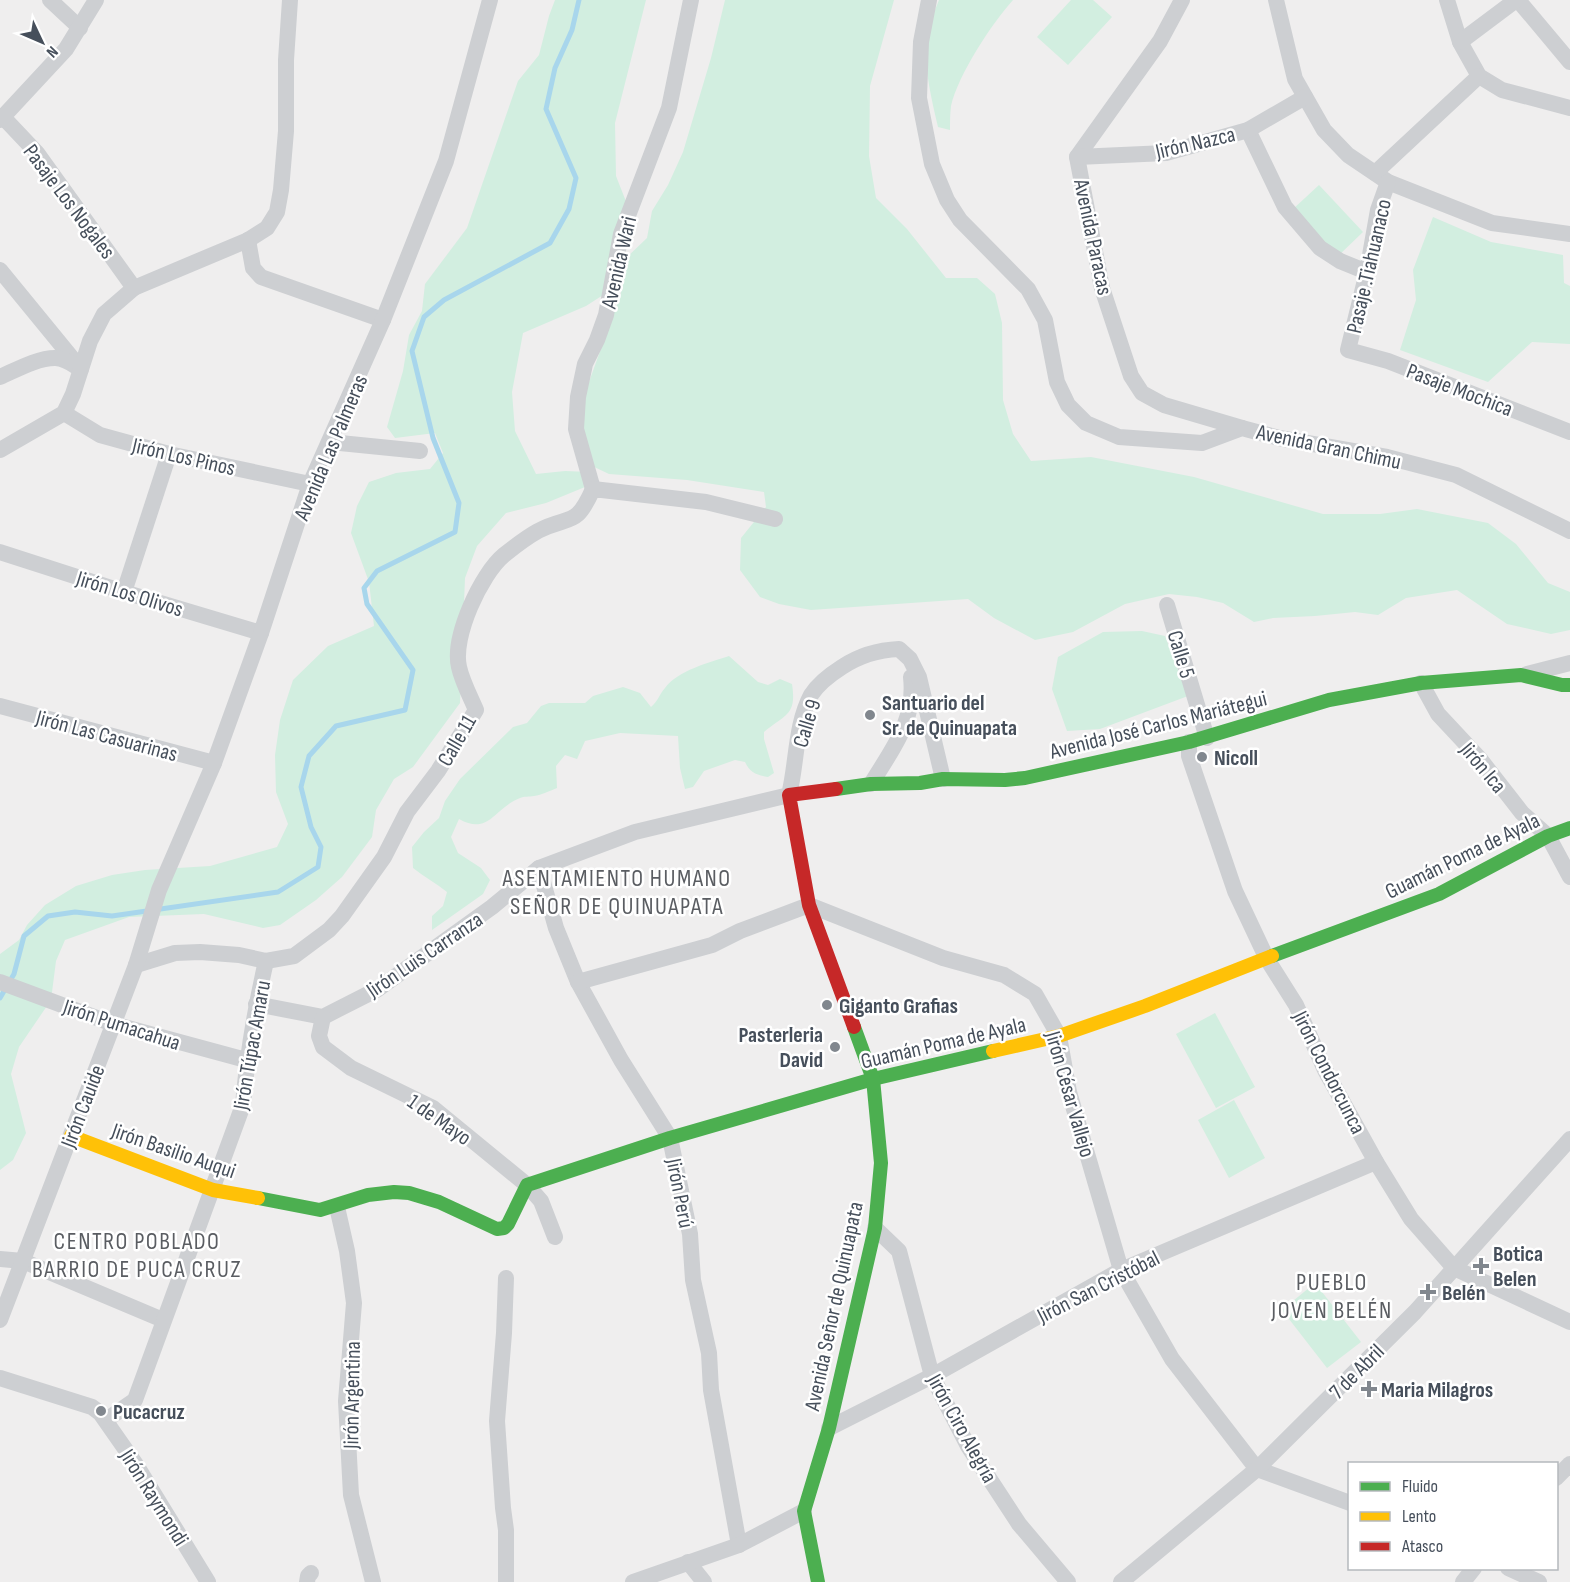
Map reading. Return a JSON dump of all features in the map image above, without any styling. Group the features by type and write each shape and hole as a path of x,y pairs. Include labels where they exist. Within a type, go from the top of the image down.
{"street":[{"path":"50,0 80,27"},
{"path":"2,119 66,48 96,0"},
{"path":"0,450 64,413 73,394 90,341 104,315 134,288 248,240 267,228 277,212 281,190 286,132 286,60 290,0"},
{"name":"Avenida Las Palmeras","path":"159,890 214,763 261,633 310,484 383,320 446,161 490,0"},
{"name":"Avenida Wari","path":"593,489 576,429 578,397 585,363 606,315 621,234 669,108 691,0"},
{"name":"Avenida Gran Chimu","path":"929,0 921,42 919,98 932,164 946,201 960,220 1028,289 1045,321 1057,382 1068,405 1086,423 1119,437 1202,443 1242,428 1279,438 1387,457 1456,475 1570,531"},
{"name":"Avenida Paracas","path":"1182,0 1160,42 1077,157 1102,288 1131,376 1142,393 1164,405 1242,428"},
{"path":"1276,0 1295,79 1324,130 1348,155 1381,178 1492,223 1570,234"},
{"path":"1447,0 1460,42 1479,76 1502,90 1570,108"},
{"path":"1460,42 1517,0 1570,62"},
{"path":"1381,178 1479,76"},
{"name":"Jirón Nazca","path":"1077,157 1166,153 1248,130 1305,97"},
{"name":"Pasaje Los Nogales","path":"2,119 37,153 134,288"},
{"path":"1248,130 1285,207 1320,248 1340,261 1367,272"},
{"name":"Pasaje .Tiahuanaco","path":"1348,350 1367,272 1381,178"},
{"path":"248,240 253,268 261,277 383,320"},
{"path":"0,270 81,369"},
{"name":"Pasaje Mochica","path":"1348,350 1388,361 1570,432"},
{"path":"0,377 36,362 55,358 66,360 81,369"},
{"name":"Jirón Los Pinos","path":"64,413 100,435 169,454 310,484"},
{"path":"330,442 420,451"},
{"path":"124,592 169,454"},
{"path":"593,489 706,501 775,519"},
{"name":"Calle 11","path":"136,965 175,953 239,955 266,961 294,956 329,930 342,916 384,857 408,812 438,771 476,710 459,667 458,644 467,615 480,588 502,556 538,531 575,518 584,509 593,489"},
{"name":"Jirón Los Olivos","path":"0,552 261,633"},
{"name":"Calle 5","path":"1167,605 1207,738"},
{"name":"Calle 9","path":"789,795 797,746 812,694 830,675 870,652 898,649 910,659"},
{"path":"910,659 919,677 943,779"},
{"path":"871,784 906,727 911,707 910,659"},
{"path":"1521,675 1570,663"},
{"name":"Avenida José Carlos Mariátegui","path":"789,795 871,784 920,783 943,779 1025,778 1207,738 1329,700 1421,683 1521,675 1570,685"},
{"name":"Jirón Ica","path":"1421,683 1438,714 1480,759 1522,813 1548,836 1570,877"},
{"name":"Jirón Las Casuarinas","path":"0,706 214,763"},
{"name":"Jirón Condorcunca","path":"1189,742 1189,756 1234,891 1267,959 1296,1005 1325,1070 1376,1162 1411,1219 1454,1268 1570,1322"},
{"name":"Jirón Luis Carranza","path":"323,1017 378,989 492,908 539,868 635,832 789,795"},
{"name":"Avenida Señor de Quinuapata","path":"789,795 809,905 873,1079 881,1163 875,1228 829,1428 804,1511 818,1582"},
{"name":"Guamán Poma de Ayala","path":"527,1185 670,1138 873,1079 1059,1036 1439,894 1548,836 1570,828"},
{"name":"Jirón Perú","path":"539,868 556,928 578,982 621,1060 670,1138 690,1234 693,1280 709,1353 711,1390 739,1545"},
{"name":"Jirón Cauide","path":"0,1320 136,965 159,890"},
{"path":"578,982 712,945 740,931 809,905"},
{"name":"Jirón César Vallejo","path":"809,905 943,958 1004,975 1035,994 1059,1036 1069,1092 1121,1270 1172,1359 1257,1469"},
{"name":"Jirón Túpac Amaru","path":"106,1419 135,1400 243,1105 246,1060 266,961"},
{"name":"Jirón Pumacahua","path":"0,982 113,1024 246,1060"},
{"path":"256,1004 323,1017"},
{"name":"1 de Mayo","path":"323,1017 319,1036 323,1047 351,1068 433,1108 527,1185 541,1201 555,1237"},
{"name":"Jirón Basilio Auqui","path":"70,1136 213,1190 320,1210 336,1207"},
{"name":"7 de Abril","path":"1121,1582 1257,1469 1415,1312 1570,1139"},
{"name":"Jirón San Cristóbal","path":"829,1428 932,1376 1121,1270 1376,1162"},
{"path":"336,1207 351,1199 381,1192 405,1191 445,1205 497,1229 504,1228 508,1224 527,1185"},
{"name":"Jirón Argentina","path":"336,1207 347,1251 354,1303 346,1401 351,1495 373,1582"},
{"name":"Jirón Ciro Alegría","path":"875,1228 899,1251 932,1376 968,1446 1019,1524 1068,1582"},
{"path":"0,1259 23,1261 163,1320"},
{"path":"506,1278 497,1421 502,1508 506,1530 506,1582"},
{"name":"Jirón Raymondi","path":"0,1378 93,1407 106,1419 208,1582"},
{"path":"1558,1477 1570,1464"},
{"path":"1257,1469 1348,1502"},
{"path":"633,1582 739,1545 804,1511"},
{"path":"688,1562 704,1582"},
{"path":"1463,1582 1473,1570"},
{"path":"1510,1570 1539,1582"}],"green space":[{"path":"555,0 646,0 615,123 616,176 627,204 614,288 586,306 523,333 512,392 515,431 536,474 565,471 590,472 585,487 546,503 506,513 477,546 465,578 460,703 413,767 394,779 376,810 372,837 342,877 316,900 280,925 263,928 204,914 129,917 65,940 56,961 51,1000 19,1047 11,1074 26,1133 13,1160 0,1170 0,954 19,940 27,925 45,905 76,886 112,875 145,870 210,866 277,847 288,824 276,792 275,755 280,720 293,680 328,646 374,626 369,582 351,533 357,506 369,482 396,473 430,469 443,453 435,433 395,438 387,427 403,371 409,335 422,311 425,284 467,228 518,81 539,55"},
{"path":"725,0 894,0 870,86 869,156 876,198 907,229 946,278 977,278 995,294 1002,323 1003,400 1013,434 1031,461 1091,457 1194,477 1323,514 1380,514 1417,509 1488,523 1516,544 1548,583 1570,592 1570,630 1551,634 1507,624 1457,590 1406,598 1378,615 1355,612 1273,618 1254,622 1223,603 1169,594 1125,604 1073,632 1035,640 994,618 968,599 811,610 779,604 760,597 740,570 741,538 766,507 764,492 687,480 609,474 590,465 582,432 585,393 621,293 618,282 624,260 647,238 652,211 668,185 683,152 711,58"},
{"path":"939,0 1013,0 986,35 968,65 951,106 950,130 938,127 927,66 928,34"},
{"path":"1071,0 1093,0 1112,17 1068,65 1037,37"},
{"path":"1319,185 1363,232 1337,257 1292,210"},
{"path":"1433,217 1491,242 1563,255 1564,283 1570,286 1570,344 1532,342 1488,382 1400,350 1416,300 1413,270"},
{"path":"1142,631 1165,636 1188,696 1100,729 1067,731 1052,689 1058,657 1103,632"},
{"path":"729,656 758,682 768,685 780,679 792,684 791,709 764,732 774,773 768,777 757,774 749,769 745,762 735,760 704,771 693,787 685,789 680,768 678,736 620,733 585,741 577,759 565,755 556,766 557,788 511,802 485,822 469,823 459,819 451,837 458,853 481,868 490,880 483,894 432,930 432,916 443,906 447,892 413,868 412,847 439,818 445,801 460,779 513,727 527,723 541,706 549,703 585,703 593,696 623,687 640,693 651,707 670,682 677,677 694,668"},
{"path":"1215,1013 1255,1087 1216,1108 1176,1034"},
{"path":"1234,1100 1265,1158 1229,1178 1198,1120"},
{"path":"1315,1283 1361,1342 1327,1368 1282,1310"}],"waterway":[{"path":"0,998 14,974 24,936 48,916 75,912 112,916 278,892 318,867 321,847 311,827 301,787 309,756 336,726 405,710 413,670 367,604 364,588 377,571 455,532 459,503 433,438 412,351 424,317 444,300 550,243 569,209 576,178 546,109 555,68 572,30 579,0"}],"traffic: fast":[{"path":"836,789 871,784 920,783 943,779 1025,778 1189,742 1329,700 1421,683 1521,675 1570,685"},
{"path":"1272,956 1439,894 1548,836 1570,828"},
{"path":"818,1582 804,1511 829,1428 875,1228 881,1163 873,1079 854,1027"},
{"path":"258,1198 320,1210 368,1195 409,1193 439,1202 497,1229 504,1228 527,1185 670,1138 873,1079 993,1051"}],"traffic: slow":[{"path":"993,1051 1059,1036 1145,1006 1272,956"},
{"path":"71,1136 213,1190 258,1198"}],"traffic: jam":[{"path":"836,789 789,795 809,905 854,1027"}],"place":[{"name":"Santuario del Sr. de Quinuapata","path":"870,715"},
{"name":"Nicoll","path":"1202,757"},
{"name":"Giganto Grafias","path":"827,1005"},
{"name":"Pasterleria David","path":"835,1047"},
{"name":"Botica Belen","path":"1481,1266"},
{"name":"Belén","path":"1428,1292"},
{"name":"Maria Milagros","path":"1369,1389"},
{"name":"Pucacruz","path":"101,1411"}],"district":[{"name":"ASENTAMIENTO HUMANO SEÑOR DE QUINUAPATA","path":"617,892"},
{"name":"CENTRO POBLADO BARRIO DE PUCA CRUZ","path":"137,1255"},
{"name":"PUEBLO JOVEN BELÉN","path":"1332,1296"}]}
